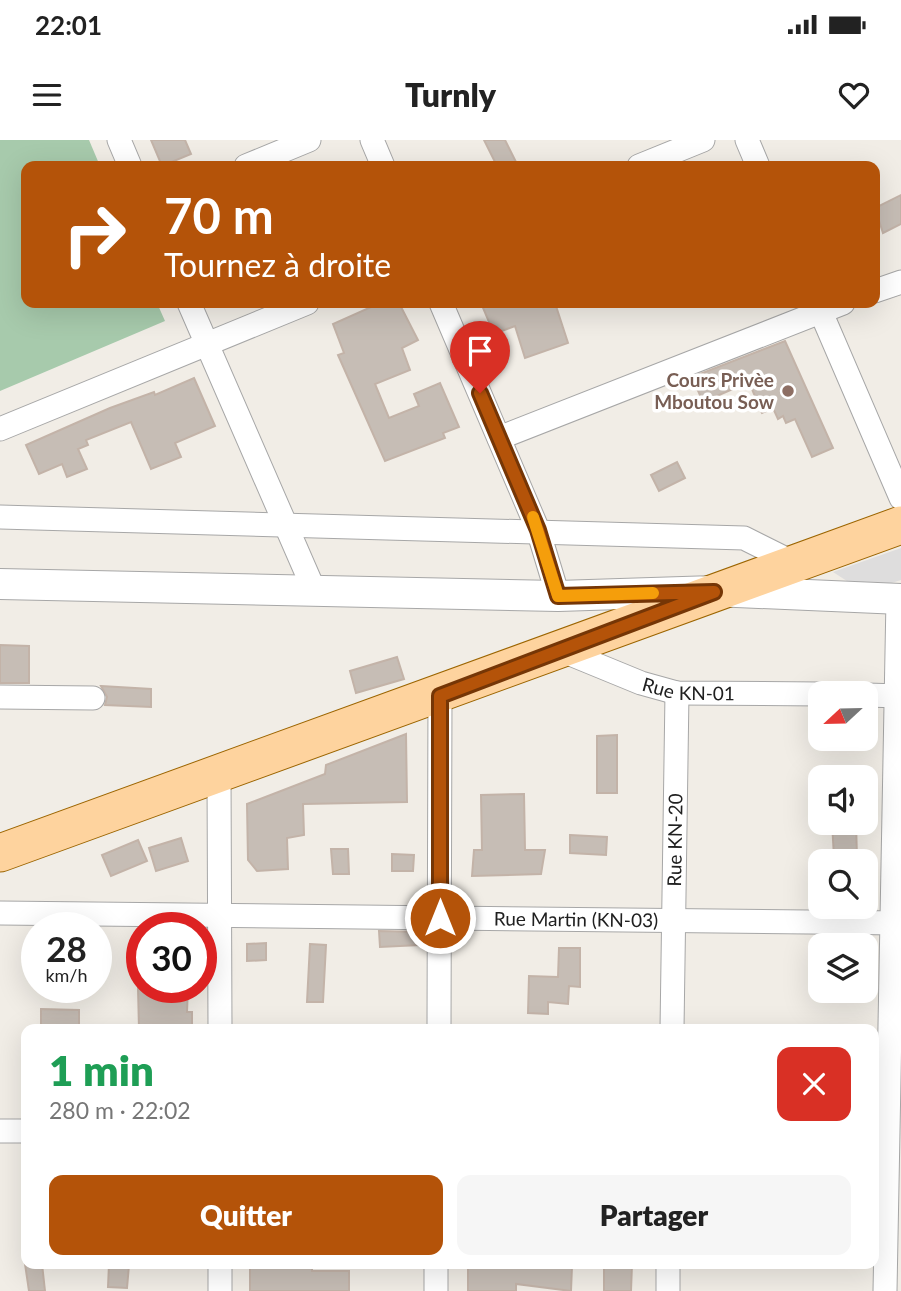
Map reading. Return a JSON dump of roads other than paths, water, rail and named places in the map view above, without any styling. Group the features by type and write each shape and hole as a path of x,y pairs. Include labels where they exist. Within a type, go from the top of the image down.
{"main road":[{"path":"0,853 440,696 714,592 901,525"}],"street":[{"path":"119,140 128,161"},
{"path":"258,161 309,140"},
{"path":"372,140 381,161"},
{"path":"651,161 703,140"},
{"path":"747,140 756,161"},
{"path":"880,289 901,282"},
{"path":"191,308 314,590"},
{"path":"0,429 295,308"},
{"path":"443,308 538,530 558,596"},
{"path":"499,438 817,308"},
{"path":"819,308 901,498"},
{"path":"0,517 538,530 744,538 796,564"},
{"path":"0,584 558,596 714,592 899,599 897,923 888,1140 886,1291"},
{"name":"Rue KN-01","path":"563,651 641,684 677,693 808,695"},
{"name":"Rue KN-20","path":"672,1024 677,693"},
{"path":"878,695 899,696"},
{"path":"439,1024 440,696"},
{"path":"0,697 93,698"},
{"path":"219,773 222,915 220,1024"},
{"name":"Rue Martin (KN-03)","path":"0,913 897,923"},
{"path":"0,1131 21,1131"},
{"path":"220,1269 220,1291"},
{"path":"436,1269 436,1291"},
{"path":"668,1269 668,1291"}],"place":[{"name":"Cours Privèe Mboutou Sow","path":"788,391"}]}
